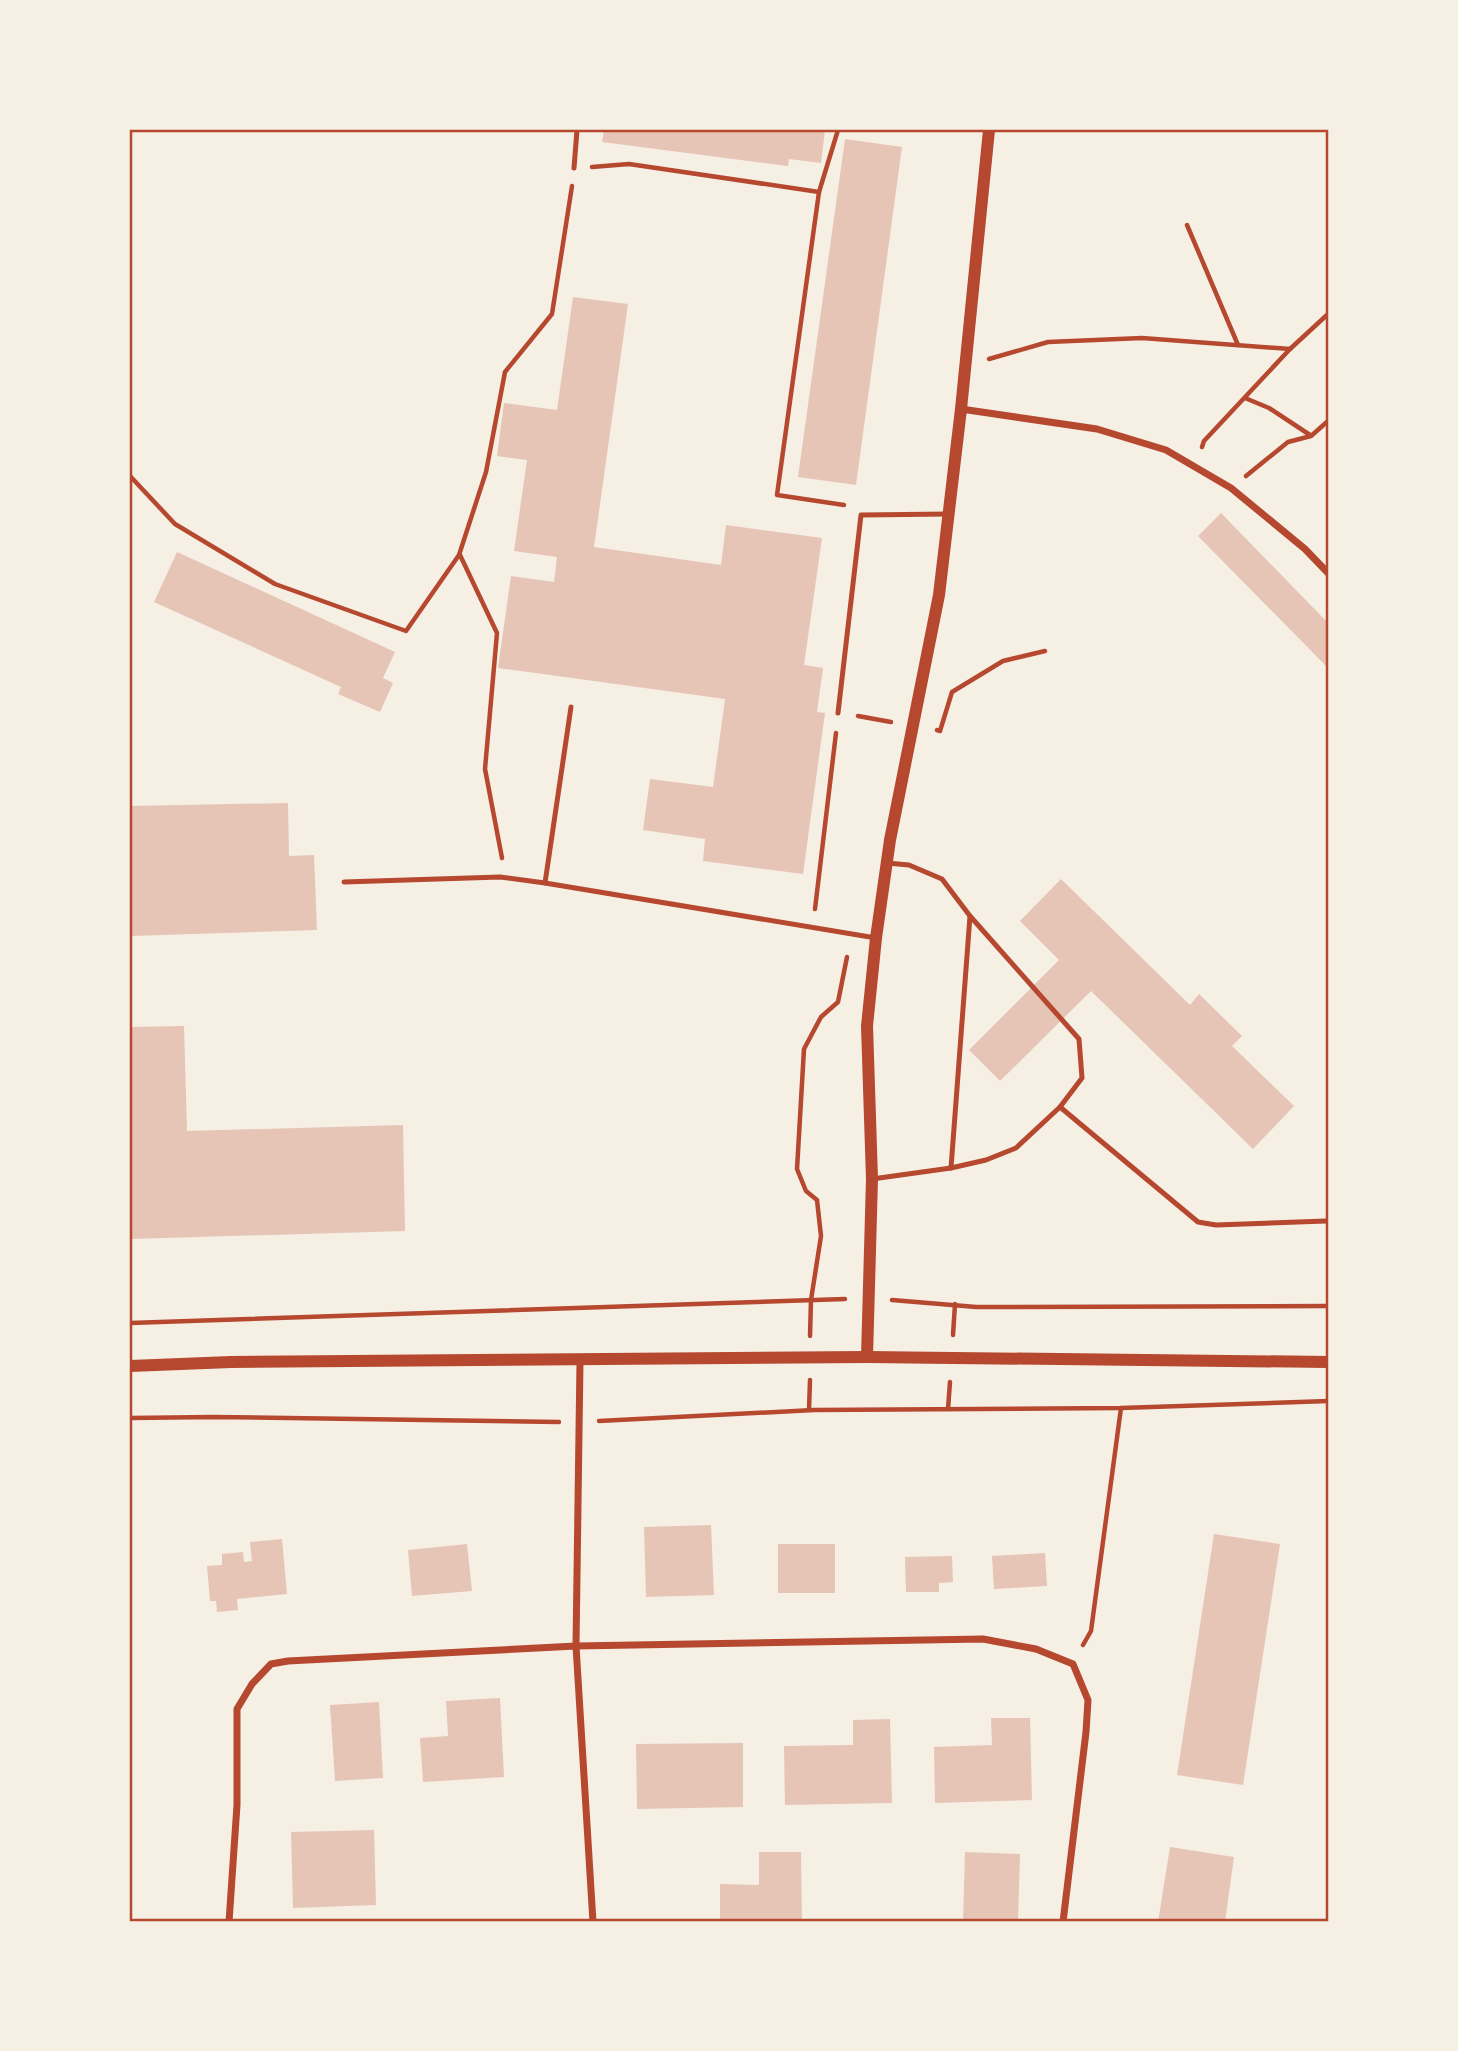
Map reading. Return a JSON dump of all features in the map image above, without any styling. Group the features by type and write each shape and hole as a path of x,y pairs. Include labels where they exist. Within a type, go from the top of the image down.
{"street":[{"path":"867,1357 872,1179 867,1026 887,863 939,595 989,130"},
{"path":"961,409 1097,429 1166,450 1231,488 1305,549 1328,573"},
{"path":"130,1366 245,1362 867,1357 1328,1362"},
{"path":"580,1361 576,1647 593,1922"},
{"path":"229,1922 237,1805 237,1709 252,1684 271,1664 576,1647 983,1639 1036,1649 1073,1664 1088,1700 1063,1922"}],"lane":[{"path":"574,168 577,130"},
{"path":"838,713 860,515 949,514"},
{"path":"545,883 571,708"},
{"path":"872,1179 951,1168 986,1160 1016,1149 1060,1107 1082,1078 1079,1039 970,916 942,879 909,865 887,863"},
{"path":"344,882 505,878 876,937"},
{"path":"951,1168 970,916"},
{"path":"1060,1107 1198,1222 1216,1225 1326,1221"}],"path":[{"path":"838,130 819,192 777,495 844,505 860,515"},
{"path":"130,476 176,524 275,584 406,631 460,555 486,471 505,372 552,314 574,168 629,164 819,192"},
{"path":"1187,225 1238,345"},
{"path":"1194,466 1204,441 1290,349 1328,314"},
{"path":"965,366 1048,342 1142,338 1290,349"},
{"path":"1245,398 1269,408 1311,436"},
{"path":"1231,488 1287,442 1311,436 1328,421"},
{"path":"460,555 497,633 485,769 505,878"},
{"path":"813,927 838,713 940,731 952,692 1003,661 1045,650"},
{"path":"130,1323 870,1298 976,1307 1328,1306"},
{"path":"130,1418 579,1423 814,1410 1121,1408 1328,1401"},
{"path":"1073,1664 1091,1630 1121,1408"}],"building":[{"path":"604,130 825,130 821,163 789,159 788,166 602,142"},
{"path":"845,139 902,147 856,485 798,477"},
{"path":"573,297 628,304 594,547 721,565 726,525 822,538 804,665 823,668 817,712 825,713 803,874 703,861 705,839 643,830 650,779 713,787 725,699 498,668 511,576 554,582 557,557 514,551 527,460 497,456 504,403 557,410"},
{"path":"1221,513 1328,623 1328,668 1198,536"},
{"path":"177,552 395,652 383,678 393,683 380,712 338,694 341,687 154,602"},
{"path":"288,803 289,856 314,855 317,930 130,936 130,806"},
{"path":"1061,879 1190,1005 1199,994 1242,1036 1232,1046 1294,1106 1253,1149 1091,991 1000,1081 969,1050 1059,960 1020,921"},
{"path":"184,1026 187,1131 403,1125 405,1231 130,1239 130,1027"},
{"path":"711,1525 714,1595 646,1597 644,1527"},
{"path":"1214,1534 1280,1544 1243,1785 1177,1775"},
{"path":"282,1539 287,1594 237,1599 238,1610 217,1612 216,1601 210,1601 207,1566 222,1565 222,1554 243,1552 244,1562 252,1561 250,1542"},
{"path":"467,1544 472,1591 412,1596 408,1550"},
{"path":"778,1544 835,1544 835,1593 778,1593"},
{"path":"1045,1553 1047,1586 994,1589 992,1556"},
{"path":"952,1556 953,1582 939,1583 939,1592 906,1592 905,1557"},
{"path":"500,1698 504,1777 423,1782 420,1738 448,1736 446,1701"},
{"path":"379,1702 383,1778 335,1781 330,1705"},
{"path":"991,1718 1030,1718 1032,1800 935,1803 934,1747 992,1745"},
{"path":"890,1719 892,1803 785,1805 784,1746 853,1745 853,1720"},
{"path":"743,1743 743,1807 637,1809 636,1744"},
{"path":"374,1830 376,1905 293,1908 291,1832"},
{"path":"1170,1847 1234,1857 1225,1922 1158,1922"},
{"path":"759,1852 801,1852 802,1922 720,1922 720,1884 759,1885"},
{"path":"965,1852 1020,1854 1018,1922 963,1922"}]}
